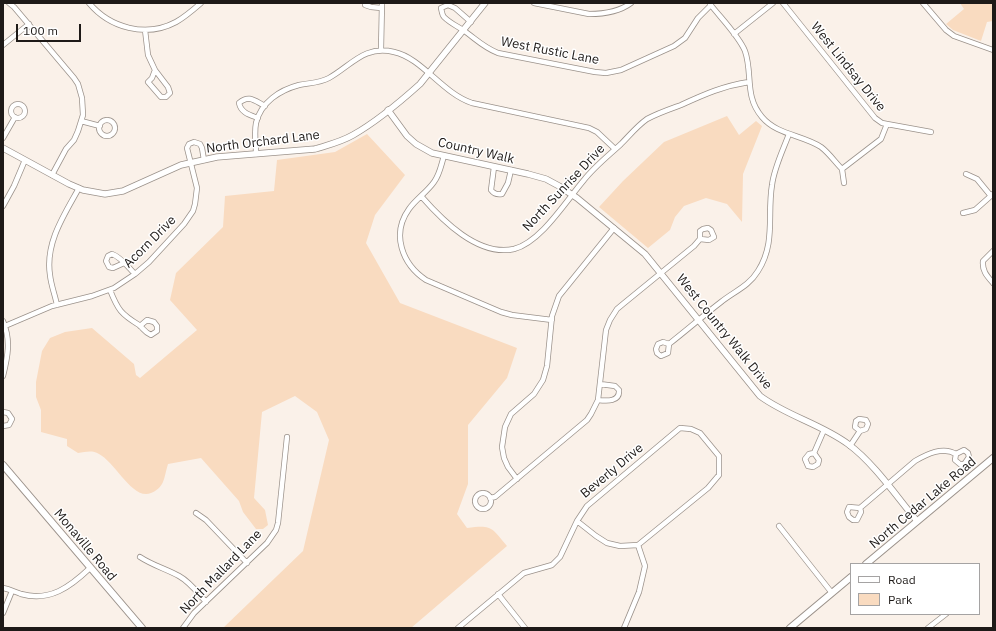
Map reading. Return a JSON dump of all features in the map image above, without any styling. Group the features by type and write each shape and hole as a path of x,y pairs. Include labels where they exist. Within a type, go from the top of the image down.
{"main road":[{"name":"North Cedar Lake Road","path":"867,563 993,458"},
{"name":"Monaville Road","path":"3,466 142,628"},
{"path":"790,628 850,578"}],"street":[{"path":"9,3 29,24 78,84 83,106 81,121 74,140 66,149 52,175"},
{"path":"88,3 100,15 114,24 128,29 145,30 160,28 176,22 201,3"},
{"path":"365,3 365,5 371,7 382,6 381,50"},
{"name":"North Orchard Lane","path":"3,148 79,188 105,194 124,191 181,165 191,162 217,157 315,149 329,145 352,135 408,95 428,74 471,22 484,3"},
{"path":"534,3 589,14 597,14 618,10 631,3"},
{"path":"734,34 773,3"},
{"name":"West Lindsay Drive","path":"783,3 869,113 882,123 931,132"},
{"path":"710,4 741,43 745,51 750,94 753,103 762,117 768,123 789,134 812,142 821,147 842,169 844,183"},
{"name":"West Rustic Lane","path":"471,22 455,8 448,5 441,8 443,16 449,22 463,30 483,46 498,52 606,73 621,70 667,50 679,43 689,33 698,18 710,4"},
{"path":"924,4 946,30 954,36 993,50"},
{"path":"3,45 29,24"},
{"path":"145,30 148,55 155,70 168,87 170,93 166,97 161,97 148,82 152,78 155,70"},
{"path":"256,154 256,132 258,118 269,101 278,93 287,89 327,79 364,54 381,50 402,55 412,60 448,90 463,100 511,112 589,128 597,132 615,149"},
{"name":"North Sunrise Drive","path":"421,196 436,213 465,237 488,248 512,250 529,243 544,228 585,178 641,124 654,116 723,87 749,82"},
{"path":"258,118 245,112 240,107 239,103 244,99 250,98 265,106"},
{"name":"Country Walk","path":"388,110 407,136 416,144 432,153 546,179 572,194"},
{"path":"3,138 15,117"},
{"path":"81,121 100,126"},
{"path":"842,169 881,139 887,124"},
{"path":"669,344 722,301 744,287 752,279 763,262 768,250 770,236 771,187 789,134"},
{"name":"Acorn Drive","path":"5,326 57,305 110,290 135,274 184,224 193,212 197,188 187,148 189,144 194,142 200,144 204,160"},
{"path":"444,156 434,182 409,208 402,224 400,235 402,251 406,260 418,275 426,280 501,312 512,316 552,320"},
{"path":"3,206 14,186 25,160"},
{"path":"494,167 491,190 498,195 502,194 505,189 511,170"},
{"path":"963,213 975,210 992,195 977,179 966,174"},
{"path":"57,305 50,275 50,253 56,231 79,188"},
{"name":"West Country Walk Drive","path":"572,194 645,254 760,396 777,407 824,430 850,446 860,454 917,521"},
{"path":"517,479 508,467 504,458 502,447 504,427 511,414 534,394 543,380 548,366 552,320 559,296 614,228"},
{"path":"490,498 495,497 586,420 598,400 604,341 610,320 617,309 700,239"},
{"path":"993,252 983,261 982,266 993,283"},
{"path":"124,263 135,274"},
{"path":"110,290 120,311 140,326 145,333 151,334 156,331 157,326 154,322 147,320 140,326"},
{"path":"3,320 9,343 3,376"},
{"path":"598,400 614,400 620,394 620,390 615,386 600,384"},
{"path":"3,411 8,413 12,419 9,425 3,426"},
{"name":"Beverly Drive","path":"458,628 524,573 552,565 560,557 577,522 587,506 680,428 690,429 700,433 719,456 719,475 708,488 638,545"},
{"path":"814,452 824,430"},
{"path":"850,446 860,431"},
{"name":"North Mallard Lane","path":"183,628 194,613 267,543 276,530 288,437"},
{"path":"860,508 915,461 925,455 943,451 951,451 956,454"},
{"path":"196,513 206,520 247,563"},
{"path":"577,522 607,543 620,546 638,545 644,566 639,592 624,628"},
{"path":"779,526 832,593"},
{"path":"140,557 151,564 184,579 206,602"},
{"path":"3,588 21,594 45,596 67,588 90,568"},
{"path":"3,613 12,591"},
{"path":"498,594 525,628"},
{"path":"928,628 945,615"}],"green space":[{"path":"960,3 993,3 993,21 987,22 981,41 953,30 946,24 964,9"},
{"path":"727,116 739,135 756,121 762,126 743,174 742,222 727,204 706,198 684,206 675,217 670,230 648,248 599,207 623,181 664,142"},
{"path":"367,134 405,175 375,215 366,243 400,303 517,348 507,378 468,425 468,484 457,514 467,528 486,527 494,531 507,546 411,628 223,628 303,551 329,440 317,412 295,396 262,412 254,498 265,510 268,525 263,529 256,529 243,512 239,501 201,458 168,464 161,486 151,493 144,494 124,480 105,458 99,454 91,452 78,453 67,446 67,439 41,432 41,410 36,397 36,382 42,351 50,338 65,332 92,328 134,364 136,375 140,378 197,330 170,300 176,273 223,227 225,196 274,191 277,160 335,152"}]}
